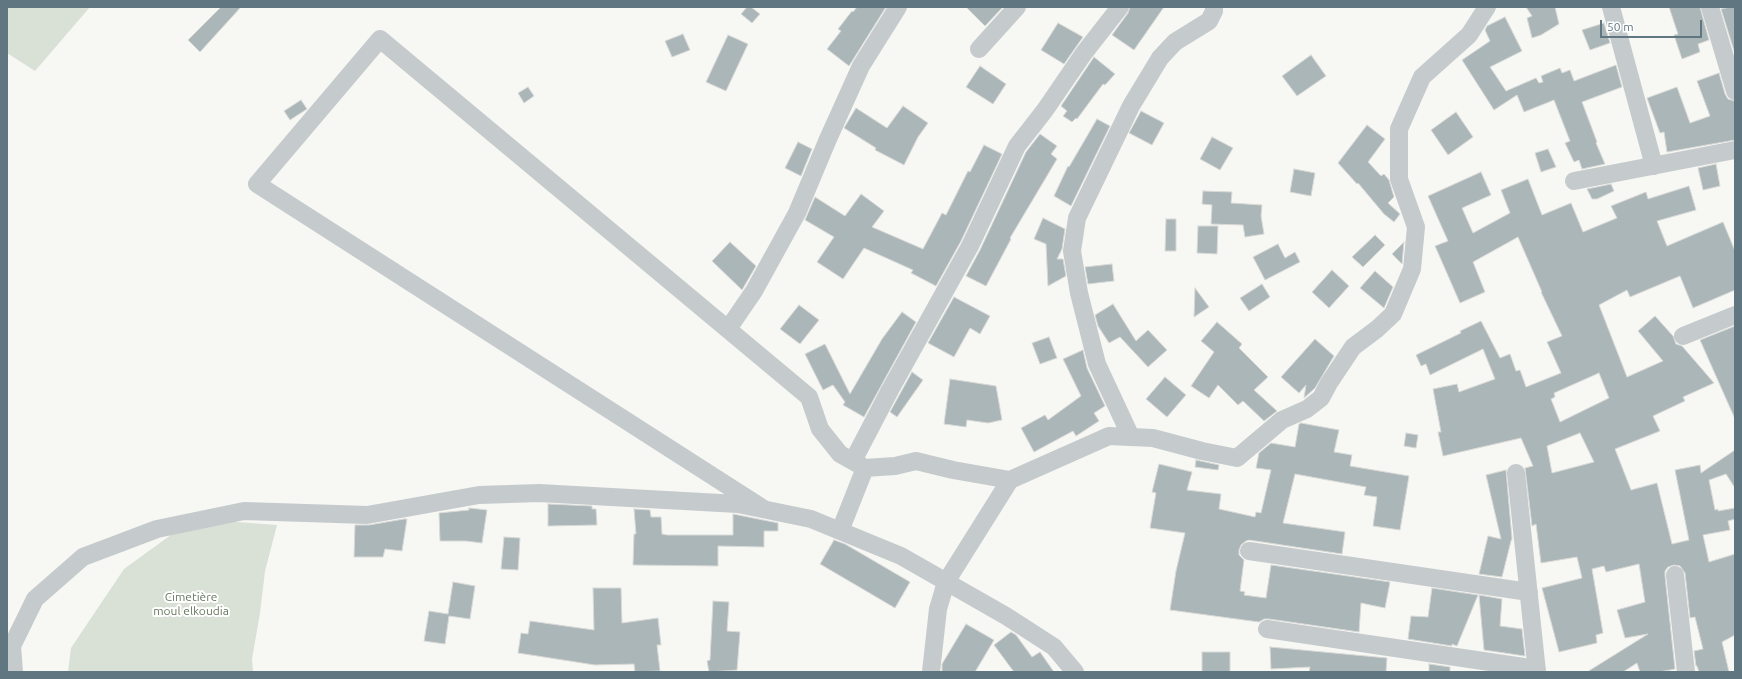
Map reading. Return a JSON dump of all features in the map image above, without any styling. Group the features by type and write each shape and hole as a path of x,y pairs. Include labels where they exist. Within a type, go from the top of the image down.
{"street":[{"path":"728,329 754,291 798,213 828,139 861,66 898,7"},
{"path":"979,49 1017,7"},
{"path":"840,531 859,465 890,390 970,246 1017,146 1084,53 1120,7"},
{"path":"1131,437 1097,364 1079,293 1072,251 1077,218 1131,106 1160,58 1175,42 1209,21 1214,11 1214,7"},
{"path":"931,672 938,608 946,582 1010,480 1109,436 1154,438 1202,451 1237,458 1282,420 1307,409 1321,398 1329,383 1353,348 1393,314 1412,269 1416,227 1399,179 1399,129 1422,77 1470,35 1487,7"},
{"path":"1611,7 1654,166"},
{"path":"1710,7 1735,91"},
{"path":"764,509 257,184 380,39 809,397 820,429 840,454 859,465 895,466 916,461 1010,480"},
{"path":"1574,181 1735,150"},
{"path":"1683,336 1735,315"},
{"path":"1268,629 1537,670 1516,473"},
{"path":"14,672 12,646 35,599 83,557 157,529 244,511 367,515 480,495 539,493 738,504 811,519 901,556 1006,616 1054,647 1075,672"},
{"path":"1249,551 1529,592"},
{"path":"1674,575 1686,672"}],"green space":[{"path":"7,7 90,7 35,71 7,53"},
{"name":"Cimetière moul elkoudia","path":"224,521 277,525 265,571 252,659 253,672 68,672 71,648 124,569 175,532"}],"building":[{"path":"221,7 241,7 200,52 188,40"},
{"path":"747,7 751,7 760,14 752,23 741,14"},
{"path":"857,7 886,7 849,66 827,49 841,31 838,29"},
{"path":"966,7 1003,7 985,26"},
{"path":"1130,7 1164,7 1134,50 1112,35 1128,13"},
{"path":"1526,7 1555,7 1559,24 1541,35 1532,38 1527,18 1532,16"},
{"path":"1669,7 1700,7 1709,40 1698,44 1700,52 1682,59 1674,35 1678,34"},
{"path":"1735,7 1735,54 1721,9"},
{"path":"1505,17 1522,51 1490,67 1506,91 1536,78 1539,83 1543,82 1541,76 1560,68 1562,73 1570,70 1574,81 1616,65 1622,87 1582,102 1605,164 1582,169 1579,160 1574,162 1565,143 1570,141 1554,100 1524,112 1517,95 1494,110 1462,60 1490,41 1485,30 1487,26"},
{"path":"1058,23 1083,37 1064,64 1041,50"},
{"path":"1604,23 1610,43 1590,50 1582,30"},
{"path":"683,34 690,50 672,57 665,41"},
{"path":"728,35 748,44 726,91 706,82"},
{"path":"1311,55 1326,76 1297,96 1282,76"},
{"path":"1094,57 1115,74 1105,85 1103,84 1077,119 1076,118 1072,122 1063,116 1067,111 1061,106"},
{"path":"980,66 1006,84 993,104 966,87"},
{"path":"1719,73 1725,94 1728,99 1735,101 1735,140 1667,152 1664,132 1660,133 1647,98 1677,87 1690,123 1710,116 1697,81"},
{"path":"528,87 534,96 524,103 518,93"},
{"path":"301,100 307,109 290,120 284,111"},
{"path":"903,106 928,123 918,137 904,165 875,150 876,148 844,128 856,108 887,128"},
{"path":"1141,111 1164,123 1152,145 1129,133"},
{"path":"1456,112 1473,137 1448,155 1431,130"},
{"path":"1097,119 1110,126 1071,206 1054,196 1068,166 1069,167"},
{"path":"1367,125 1385,139 1368,162 1381,176 1384,174 1389,180 1394,197 1388,203 1400,214 1394,222 1384,214 1358,183 1357,184 1338,163"},
{"path":"1040,134 1057,146 1051,154 1057,159 1010,238 1011,239 986,286 966,276 980,250 1026,152"},
{"path":"1212,137 1233,148 1220,170 1200,159"},
{"path":"798,142 812,149 801,176 785,168"},
{"path":"984,145 1002,154 961,241 936,286 911,273 913,270 864,248 843,279 817,262 834,237 805,220 815,197 845,216 861,194 884,211 872,227 923,249 942,213 946,215 968,171 970,172"},
{"path":"1548,149 1556,167 1541,172 1535,153"},
{"path":"1716,164 1720,186 1703,190 1698,168"},
{"path":"1294,169 1315,173 1311,196 1290,192"},
{"path":"1481,172 1491,195 1462,208 1473,233 1510,213 1501,190 1528,179 1542,215 1571,203 1583,232 1617,218 1611,206 1646,192 1648,199 1689,186 1696,210 1657,221 1667,246 1723,222 1735,251 1735,290 1693,308 1680,276 1630,297 1627,290 1599,305 1627,377 1663,361 1638,331 1655,316 1673,336 1676,344 1682,346 1714,383 1683,397 1685,401 1653,416 1660,431 1615,449 1631,490 1657,483 1672,544 1689,540 1675,470 1700,465 1701,473 1735,450 1735,488 1726,474 1709,480 1715,510 1718,509 1718,511 1735,508 1735,519 1728,521 1730,530 1703,535 1709,562 1735,554 1735,635 1722,642 1729,672 1699,672 1696,666 1694,651 1703,649 1695,617 1690,618 1685,573 1680,566 1674,565 1668,567 1665,571 1665,576 1675,669 1659,672 1640,672 1637,663 1623,672 1587,672 1648,634 1625,638 1617,610 1645,602 1639,564 1606,572 1604,566 1592,569 1603,633 1596,635 1597,643 1559,652 1542,588 1582,578 1577,557 1541,563 1536,524 1532,526 1525,468 1533,466 1521,438 1443,456 1438,432 1441,432 1433,389 1457,384 1459,392 1495,379 1483,349 1430,375 1426,364 1421,366 1416,355 1461,333 1460,331 1481,321 1500,358 1510,354 1516,371 1520,370 1526,387 1561,373 1547,342 1562,336 1541,292 1518,237 1473,262 1485,292 1460,303 1435,246 1448,241 1428,196","holes":["1599,373 1609,398 1560,422 1551,399 1555,397 1554,393","1580,433 1594,462 1552,473 1547,446"]},
{"path":"1611,184 1614,191 1597,199 1592,199 1587,189"},
{"path":"1203,191 1232,192 1231,203 1262,205 1261,216 1264,234 1245,237 1243,225 1211,224 1212,205 1202,204"},
{"path":"1043,218 1065,229 1062,249 1057,259 1063,259 1066,276 1048,286 1046,244 1034,239"},
{"path":"1166,219 1176,219 1176,251 1165,251"},
{"path":"1198,226 1218,226 1217,254 1197,253"},
{"path":"1375,235 1385,245 1363,267 1352,257"},
{"path":"730,242 756,266 742,290 712,261"},
{"path":"1404,242 1402,264 1392,254"},
{"path":"1278,244 1285,258 1295,252 1300,262 1265,280 1253,257"},
{"path":"1112,264 1114,281 1088,284 1085,267"},
{"path":"1332,270 1349,286 1329,308 1312,292"},
{"path":"1375,271 1393,287 1384,308 1360,288"},
{"path":"1262,284 1270,297 1249,311 1240,298"},
{"path":"1195,288 1209,307 1194,317"},
{"path":"954,297 990,316 980,334 970,328 954,357 928,343"},
{"path":"1113,304 1136,341 1148,330 1167,350 1148,367 1120,337 1109,343 1098,326 1095,315"},
{"path":"799,305 819,320 800,344 780,329"},
{"path":"902,312 916,322 864,417 843,405 845,402 833,385 823,390 805,354 825,344 850,394 882,339"},
{"path":"1217,322 1242,344 1239,348 1268,377 1254,390 1277,411 1264,421 1243,401 1238,405 1218,385 1209,398 1191,386 1214,352 1201,341"},
{"path":"1735,326 1735,419 1700,340"},
{"path":"1049,337 1057,358 1040,364 1032,343"},
{"path":"1315,339 1334,356 1315,388 1304,398 1306,385 1299,393 1281,377"},
{"path":"1083,350 1087,368 1105,406 1094,413 1099,421 1076,436 1073,431 1034,452 1021,428 1045,415 1048,420 1081,396 1063,359"},
{"path":"912,372 923,380 897,417 890,412"},
{"path":"1165,377 1186,395 1167,417 1146,399"},
{"path":"950,379 996,386 1002,420 988,423 967,420 966,427 944,424"},
{"path":"1301,423 1339,430 1334,452 1352,455 1350,466 1409,476 1400,530 1373,526 1377,497 1364,495 1366,487 1295,474 1283,523 1345,532 1342,554 1249,540 1246,541 1241,545 1239,550 1239,555 1244,560 1240,591 1245,592 1244,595 1266,598 1271,565 1390,582 1385,608 1361,603 1359,632 1269,619 1264,619 1259,622 1170,610 1176,571 1185,533 1150,528 1156,493 1152,492 1159,464 1192,472 1187,490 1221,494 1219,509 1255,517 1256,512 1261,513 1271,470 1256,468 1259,453 1271,443 1295,447 1299,424"},
{"path":"1406,433 1418,435 1416,448 1404,446"},
{"path":"1196,460 1219,465 1218,470 1195,467"},
{"path":"1506,470 1512,539 1502,577 1479,574 1488,536 1501,539 1486,475"},
{"path":"548,504 592,506 592,509 596,509 597,525 548,526"},
{"path":"469,508 487,510 482,543 466,541 440,541 439,513 469,510"},
{"path":"634,509 650,510 651,517 661,517 662,534 667,535 733,535 733,514 778,523 778,531 764,531 764,547 718,546 718,566 633,565 634,534 636,534"},
{"path":"407,519 402,551 385,549 383,557 354,557 355,525 369,525"},
{"path":"504,537 520,538 518,570 501,569"},
{"path":"834,540 845,544 910,582 895,608 820,564"},
{"path":"453,582 475,586 470,619 449,616 445,644 424,641 429,611 448,614"},
{"path":"593,588 621,588 622,623 658,618 661,645 657,645 660,671 635,672 634,664 595,665 518,653 521,633 528,634 530,621 594,630"},
{"path":"1432,588 1478,595 1457,646 1452,644 1452,646 1408,639 1411,616 1428,617"},
{"path":"1479,595 1502,599 1500,626 1522,629 1525,656 1484,650"},
{"path":"713,601 729,602 727,631 740,632 737,670 709,672 707,661 710,660"},
{"path":"966,624 994,640 975,672 942,672 942,664"},
{"path":"1011,632 1016,635 1032,657 1040,652 1054,672 1014,672 994,645"},
{"path":"1270,647 1387,658 1386,672 1309,672 1310,667 1271,669"},
{"path":"1202,652 1230,652 1230,672 1202,672"},
{"path":"1429,664 1450,667 1450,672 1429,672"}]}
